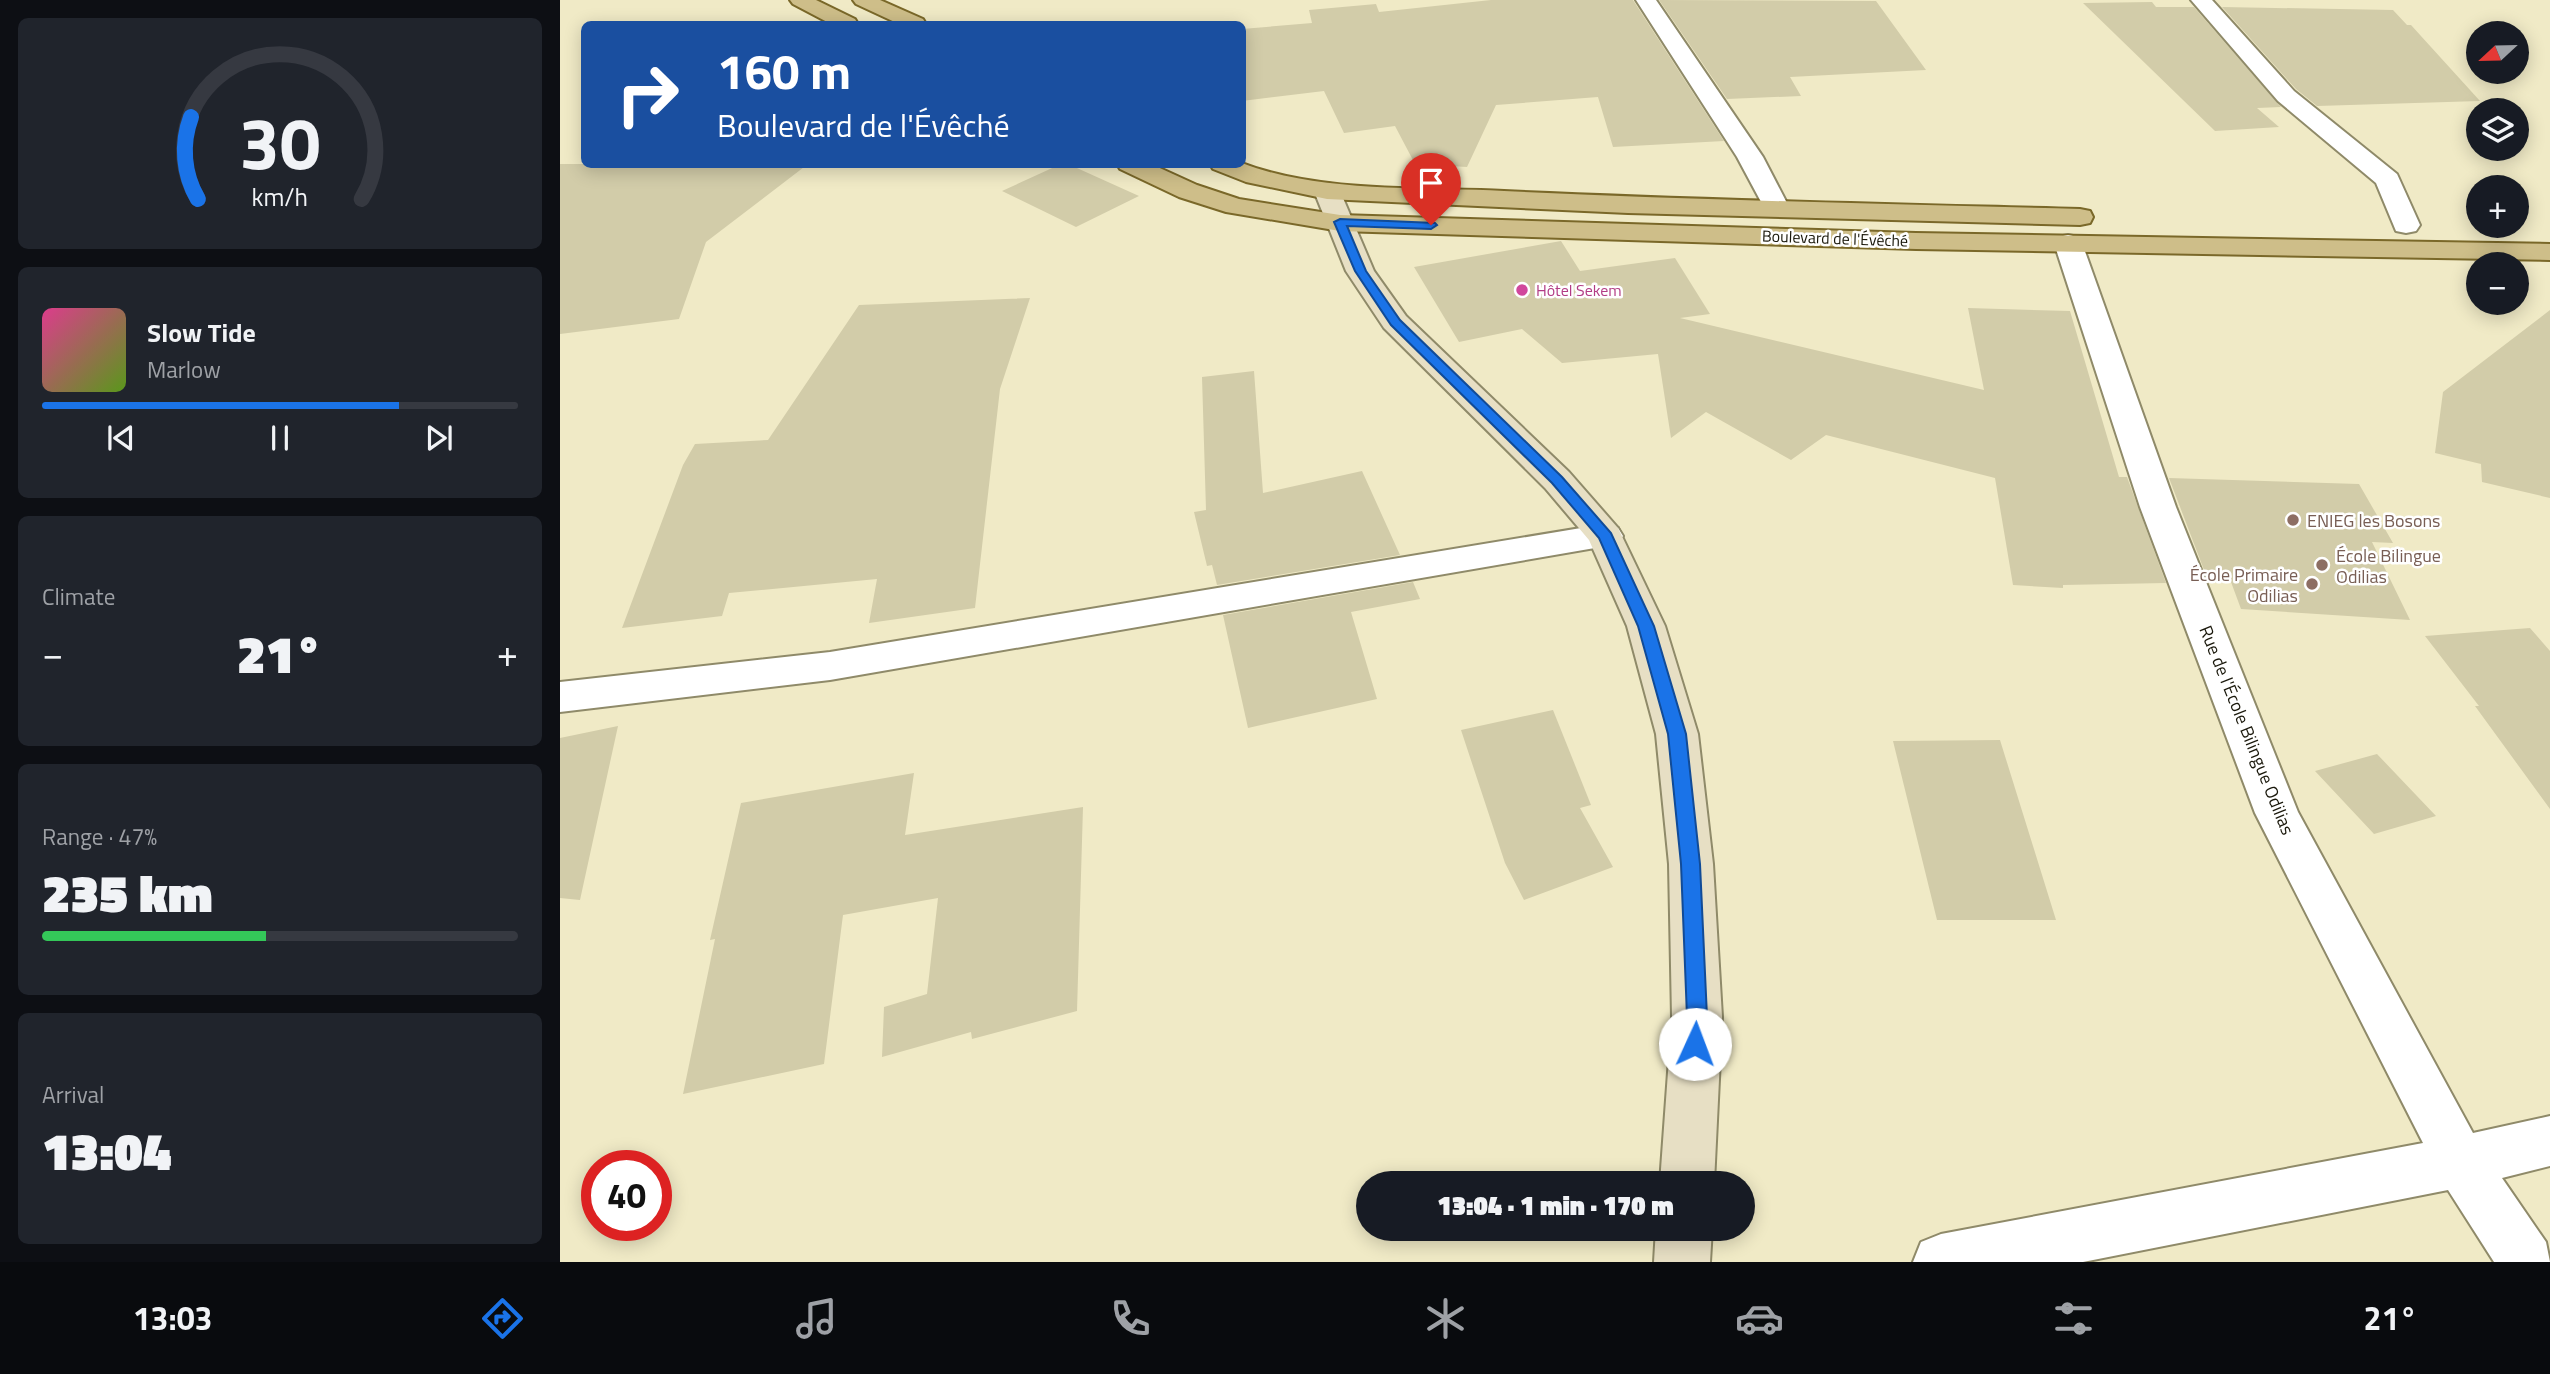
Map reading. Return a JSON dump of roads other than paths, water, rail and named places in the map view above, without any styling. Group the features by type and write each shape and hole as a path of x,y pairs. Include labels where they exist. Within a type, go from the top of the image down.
{"main road":[{"path":"800,0 841,21"},
{"path":"863,0 908,21"},
{"name":"Boulevard de l'Évêché","path":"1138,168 1188,191 1234,206 1776,207 2104,218"},
{"name":"Boulevard de l'Évêché","path":"1232,168 1333,207 2068,243 2550,252"},
{"path":"2255,221 2466,225"}],"street":[{"path":"1646,0 1750,157 1776,207"},
{"path":"2202,0 2286,96 2389,180 2406,225"},
{"path":"1333,207 1360,271 1395,322 1557,480 1605,536 1646,626 1677,734 1691,864 1697,1017 1688,1171"},
{"name":"Rue de l'École Bilingue Odilias","path":"2068,243 2158,508 2277,813 2460,1162 2526,1262"},
{"path":"560,697 830,666 1605,536"},
{"path":"1941,1262 2460,1162 2550,1141"},
{"path":"1682,1262 1683,1241"}],"place":[{"name":"Hôtel Sekem","path":"1522,290"},
{"name":"ENIEG les Bosons","path":"2293,520"},
{"name":"École Bilingue Odilias","path":"2322,565"},
{"name":"École Primaire Odilias","path":"2312,584"}]}
